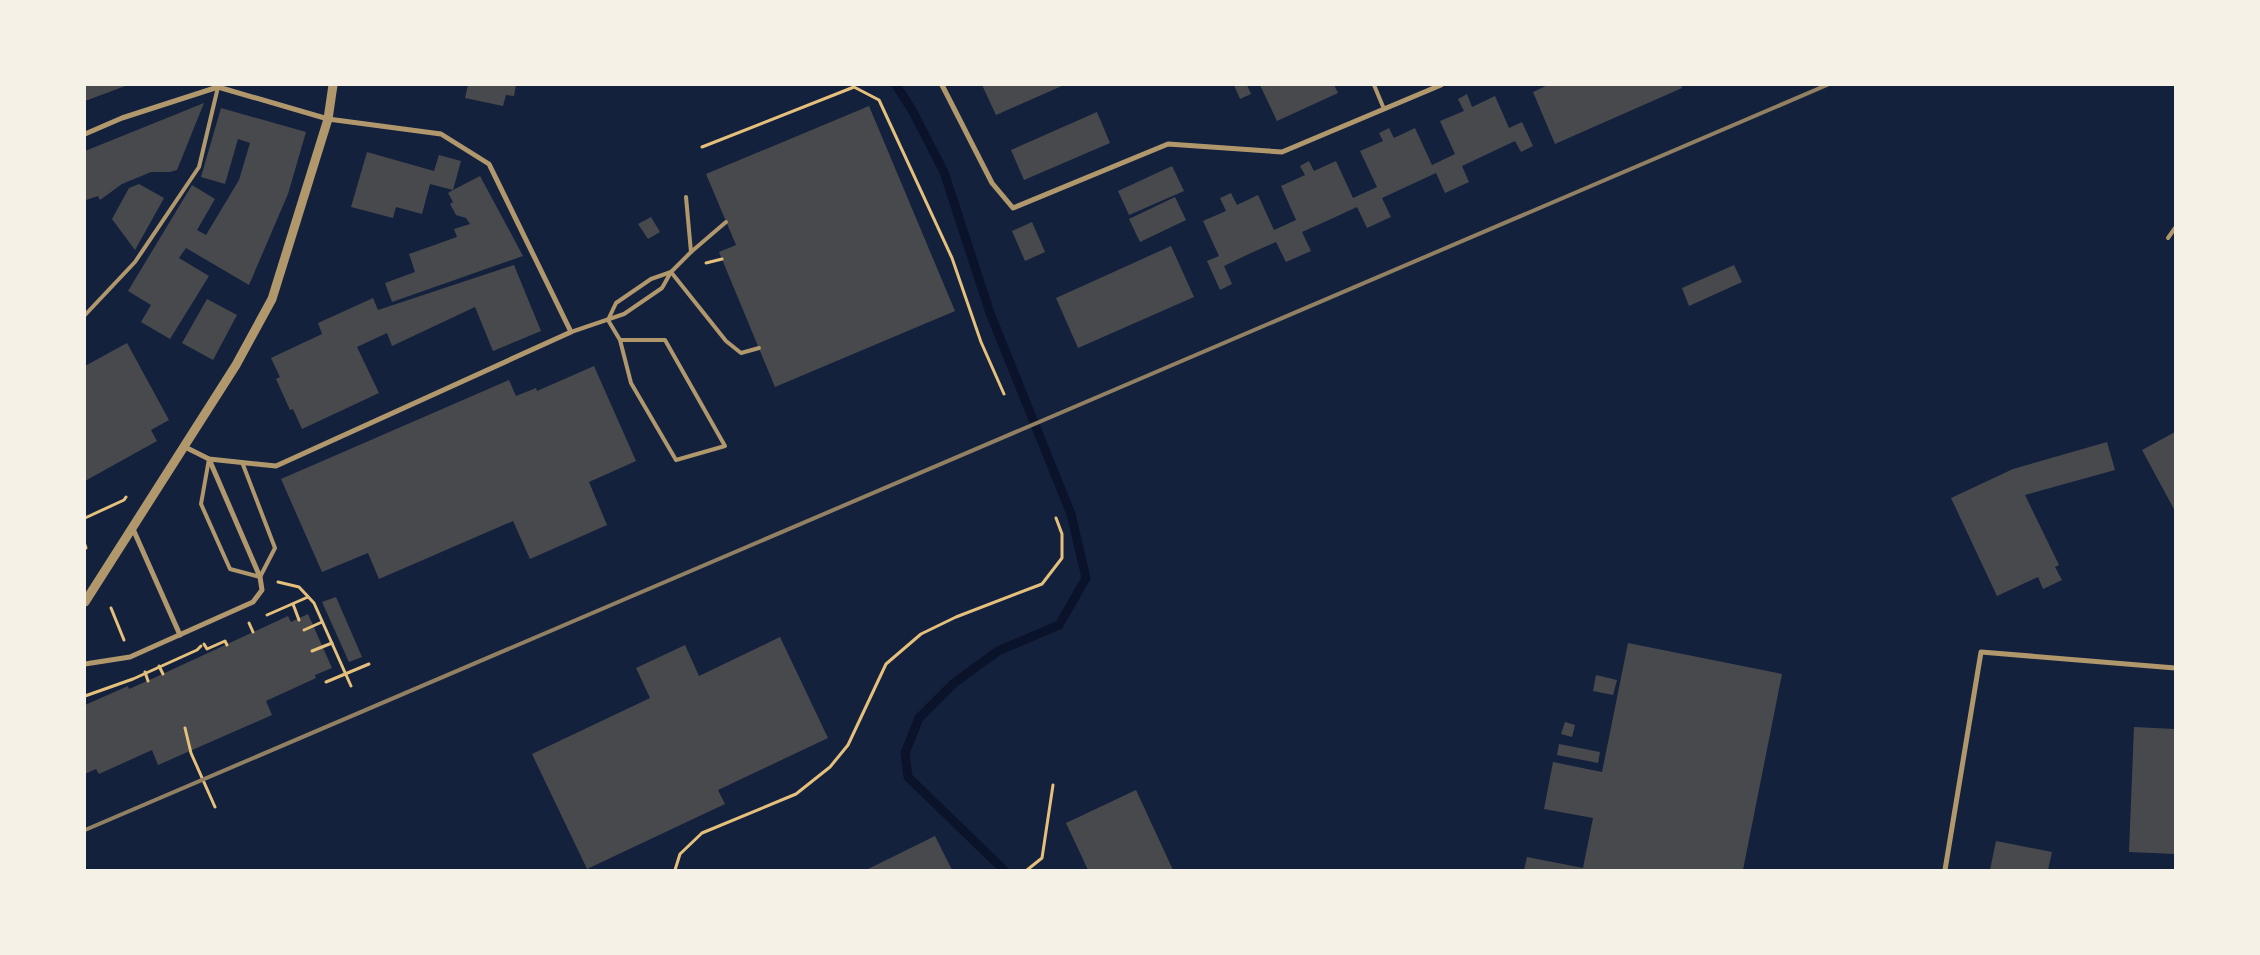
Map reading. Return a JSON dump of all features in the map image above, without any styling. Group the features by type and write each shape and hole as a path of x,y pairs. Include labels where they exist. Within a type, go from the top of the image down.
{"street":[{"path":"85,602 236,365 272,299 328,119 332,85"},
{"path":"942,85 992,183 1013,208 1168,144 1282,152 1441,85"},
{"path":"85,134 122,118 219,86 328,119 441,134 489,164 571,332 276,466 209,459 185,447"},
{"path":"85,664 130,657 252,602 262,590 260,577 209,459"},
{"path":"133,529 180,635"},
{"path":"1944,870 1962,776 1980,652 2175,668"}],"lane":[{"path":"1374,85 1384,109"},
{"path":"85,315 135,262 199,167 219,86"},
{"path":"686,197 691,252"},
{"path":"571,332 624,314 662,288 671,272 726,222"},
{"path":"2168,238 2175,228"},
{"path":"608,320 616,303 651,280 671,272"},
{"path":"671,272 726,341 741,353 759,348"},
{"path":"608,320 620,340 631,383 676,460 726,446 665,340 620,340"},
{"path":"209,459 201,504 230,569 260,577 276,548 242,462"}],"path":[{"path":"702,147 852,86 879,100 952,258 981,342 1004,394"},
{"path":"85,518 124,500 130,492"},
{"path":"675,870 680,854 702,833 796,794 830,767 848,745 886,664 921,634 956,616 1042,584 1062,558 1062,534 1056,518"},
{"path":"260,577 299,587 314,603 350,686"},
{"path":"292,604 299,620"},
{"path":"111,608 118,625"},
{"path":"304,630 322,622"},
{"path":"249,623 253,632"},
{"path":"204,643 207,649 225,640 227,645"},
{"path":"312,651 332,643"},
{"path":"85,696 198,650"},
{"path":"326,682 369,664"},
{"path":"158,665 163,674"},
{"path":"145,673 148,680"},
{"path":"185,728 191,753 215,808"},
{"path":"1027,870 1042,858 1053,785"}],"building":[{"path":"85,85 128,85 85,101"},
{"path":"468,85 516,85 514,96 506,95 503,106 465,98"},
{"path":"982,85 1064,85 996,115"},
{"path":"1234,85 1247,85 1251,94 1240,99"},
{"path":"1260,85 1334,85 1338,93 1277,121"},
{"path":"1548,85 1681,85 1682,88 1555,144 1533,92"},
{"path":"1467,94 1472,107 1495,96 1509,128 1522,122 1533,146 1521,152 1515,141 1462,166 1469,182 1445,193 1436,173 1382,198 1391,217 1367,228 1357,207 1302,232 1311,251 1286,262 1276,242 1251,253 1224,266 1232,284 1220,290 1207,261 1219,256 1203,221 1226,211 1220,198 1231,193 1237,205 1258,195 1274,230 1296,220 1281,186 1305,175 1300,166 1309,161 1314,171 1336,161 1353,198 1377,187 1360,151 1383,141 1379,133 1389,128 1394,138 1415,128 1432,165 1455,154 1440,121 1464,111 1458,99"},
{"path":"204,103 177,170 151,172 122,184 100,200 98,196 86,200 85,151"},
{"path":"869,106 955,311 775,387 719,252 736,245 706,174"},
{"path":"221,108 306,132 288,194 249,285 186,248 179,258 209,276 170,339 141,322 151,305 128,291 192,185 215,199 197,230 206,235 239,180 250,143 238,139 225,184 201,177"},
{"path":"1097,112 1110,143 1024,180 1011,150"},
{"path":"367,152 434,171 439,155 461,161 453,190 430,184 422,214 396,207 393,218 351,207"},
{"path":"1172,166 1184,191 1129,215 1118,191"},
{"path":"480,176 523,256 392,302 385,283 415,272 409,254 457,237 454,229 470,224 466,218 456,215 450,204 453,202 448,193"},
{"path":"139,184 164,198 135,250 112,219 129,188"},
{"path":"1175,197 1186,220 1140,242 1129,219"},
{"path":"651,217 660,232 648,239 638,224"},
{"path":"1032,222 1045,252 1025,261 1012,231"},
{"path":"1171,246 1194,297 1078,348 1056,298"},
{"path":"514,265 541,331 493,351 475,307 392,346 387,333 357,347 379,393 302,429 293,409 290,410 276,379 280,377 271,358 322,334 318,323 373,298 378,310"},
{"path":"1734,265 1742,282 1689,306 1682,288"},
{"path":"207,299 237,315 213,360 182,343"},
{"path":"127,343 169,420 151,430 157,441 85,481 85,366"},
{"path":"594,366 636,461 589,482 607,525 530,559 513,521 379,579 368,553 322,572 281,479 509,380 516,396 536,388 537,391"},
{"path":"2175,432 2175,511 2142,450"},
{"path":"2107,442 2115,470 2025,495 2059,565 2055,567 2062,580 2043,589 2038,577 1997,596 1951,498 2013,469"},
{"path":"336,597 362,657 349,662 322,602"},
{"path":"308,614 332,668 315,675 316,678 266,701 272,715 158,765 152,750 99,774 96,769 85,774 85,705 128,686 129,689 288,616 291,622"},
{"path":"780,637 828,738 718,790 725,804 587,869 532,754 650,698 636,668 685,645 699,676"},
{"path":"1628,643 1782,674 1743,870 1524,870 1527,857 1583,868 1593,818 1544,809 1553,762 1602,772"},
{"path":"1596,675 1617,680 1613,695 1593,691"},
{"path":"1565,722 1575,725 1572,737 1561,734"},
{"path":"2134,727 2175,729 2175,854 2129,852"},
{"path":"1559,744 1600,752 1598,763 1557,755"},
{"path":"1136,790 1173,870 1088,870 1066,823"},
{"path":"935,836 952,870 866,870"},
{"path":"1996,841 2052,852 2048,870 1990,870"}],"waterway":[{"path":"896,85 912,110 944,172 990,313 1071,514 1086,578 1059,625 998,651 954,683 919,718 905,753 908,777 1004,870"}],"railway":[{"path":"85,830 1827,85"}]}
